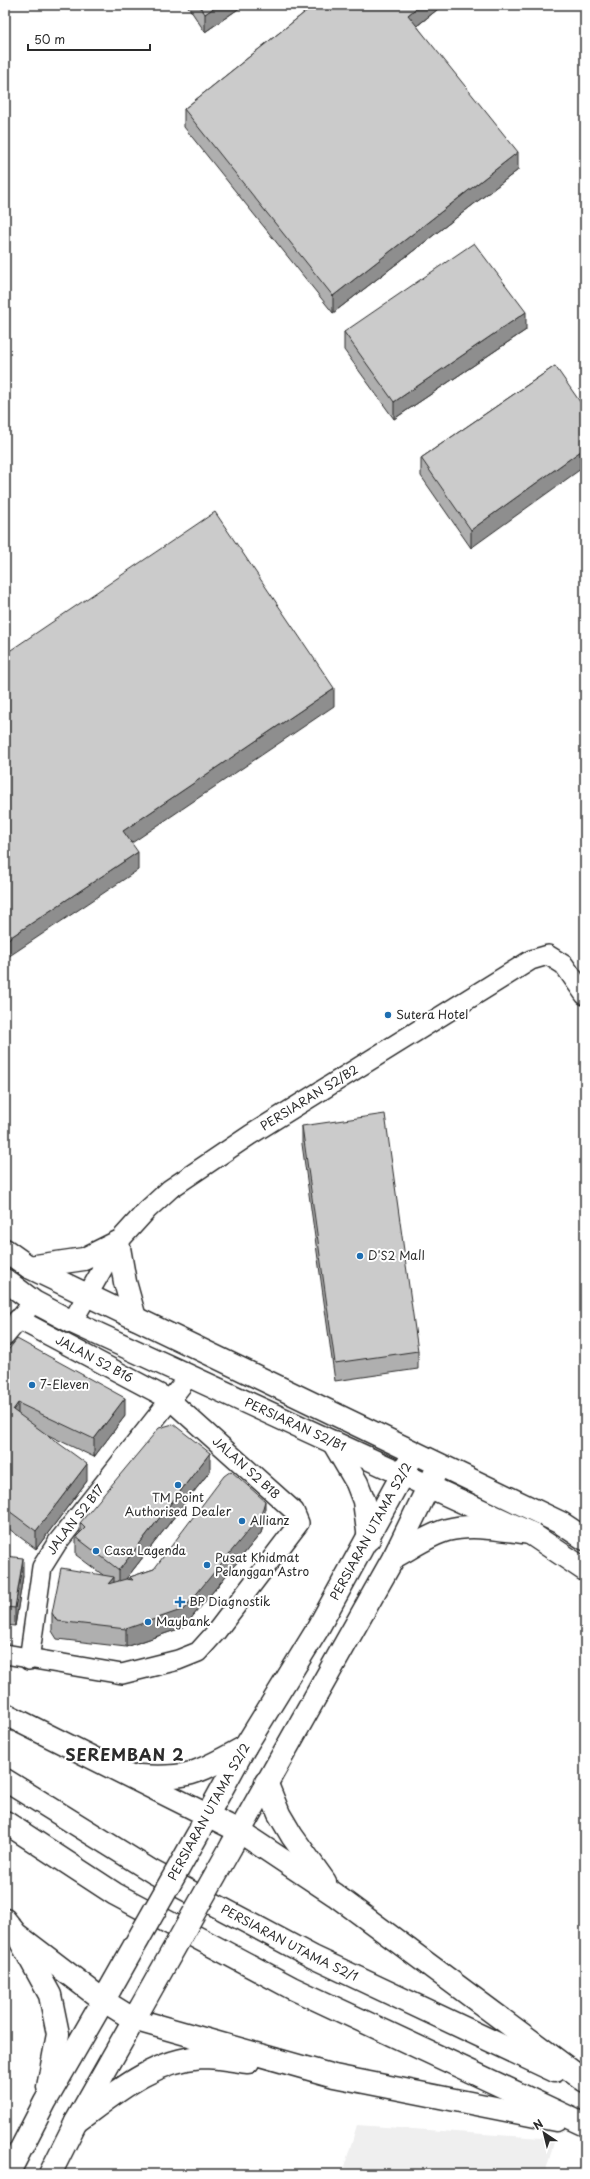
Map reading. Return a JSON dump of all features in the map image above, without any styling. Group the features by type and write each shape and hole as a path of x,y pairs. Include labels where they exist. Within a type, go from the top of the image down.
{"main road":[{"path":"29,1267 84,1259 118,1242 125,1282 135,1318"},
{"path":"5,1250 29,1267 561,1524 585,1539"},
{"name":"PERSIARAN S2/B1","path":"5,1280 34,1302 72,1322 530,1533 585,1570"},
{"path":"332,1442 357,1483 364,1501 369,1539"},
{"name":"PERSIARAN UTAMA S2/2","path":"8,2174 45,2102 107,1995 245,1747 317,1630 369,1539 404,1475 414,1453"},
{"path":"50,2174 76,2122 136,2014 394,1557 439,1465"},
{"path":"394,1557 445,1531 463,1527 480,1527 530,1533"},
{"path":"5,1714 127,1774 203,1823 235,1839 335,1895 585,2081"},
{"path":"127,1774 166,1778 187,1776 205,1769 245,1747"},
{"name":"PERSIARAN UTAMA S2/1","path":"5,1780 153,1872 313,1957 585,2085"},
{"path":"266,1782 279,1814 292,1836 335,1895"},
{"path":"5,1822 115,1894 292,1988 585,2126"},
{"path":"11,1927 136,2014 334,2076 585,2126"},
{"path":"11,1927 50,1995 58,2034 45,2102"},
{"path":"76,2122 132,2081 176,2061 202,2057 305,2068"}],"street":[{"name":"PERSIARAN S2/B2","path":"72,1322 118,1242 147,1210 170,1189 250,1135 531,960 548,955 564,965 585,995"},
{"path":"5,1336 34,1302"},
{"name":"JALAN S2 B16","path":"18,1319 169,1399"},
{"name":"JALAN S2 B17","path":"29,1660 42,1567 57,1543 169,1399 189,1376"},
{"name":"JALAN S2 B18","path":"5,1654 29,1660 122,1674 178,1660 198,1652 216,1632 299,1523 294,1511 169,1399"}],"shaded area":[{"path":"357,2125 555,2139 545,2174 342,2174"}],"building":[{"path":"199,5 218,5 205,14"},
{"path":"314,5 420,5 408,15 518,152 333,296 184,109"},
{"path":"474,243 526,312 394,402 344,332"},
{"path":"555,366 585,409 585,448 471,530 421,458"},
{"path":"215,512 334,688 123,831 138,852 5,941 5,654"},
{"name":"D'S2 Mall","path":"385,1114 418,1351 335,1363 302,1126"},
{"path":"17,1339 125,1398 94,1439 18,1403 13,1410 87,1464 36,1531 5,1508 5,1354"},
{"path":"173,1424 210,1453 119,1570 76,1537 85,1528 80,1523 159,1428"},
{"path":"231,1471 265,1501 261,1515 184,1609 126,1629 57,1621 52,1613 61,1568 114,1577 108,1584 126,1579 133,1580 130,1577 154,1569 224,1476"},
{"path":"5,1556 23,1558 15,1608 5,1607"}],"place":[{"name":"Sutera Hotel","path":"388,1015"},
{"name":"D'S2 Mall","path":"360,1256"},
{"name":"7-Eleven","path":"32,1385"},
{"name":"TM Point Authorised Dealer","path":"178,1485"},
{"name":"Allianz","path":"242,1521"},
{"name":"Casa Lagenda","path":"96,1551"},
{"name":"Pusat Khidmat Pelanggan Astro","path":"207,1565"},
{"name":"BP Diagnostik","path":"180,1602"},
{"name":"Maybank","path":"148,1622"}],"district":[{"name":"SEREMBAN 2","path":"125,1755"}]}
